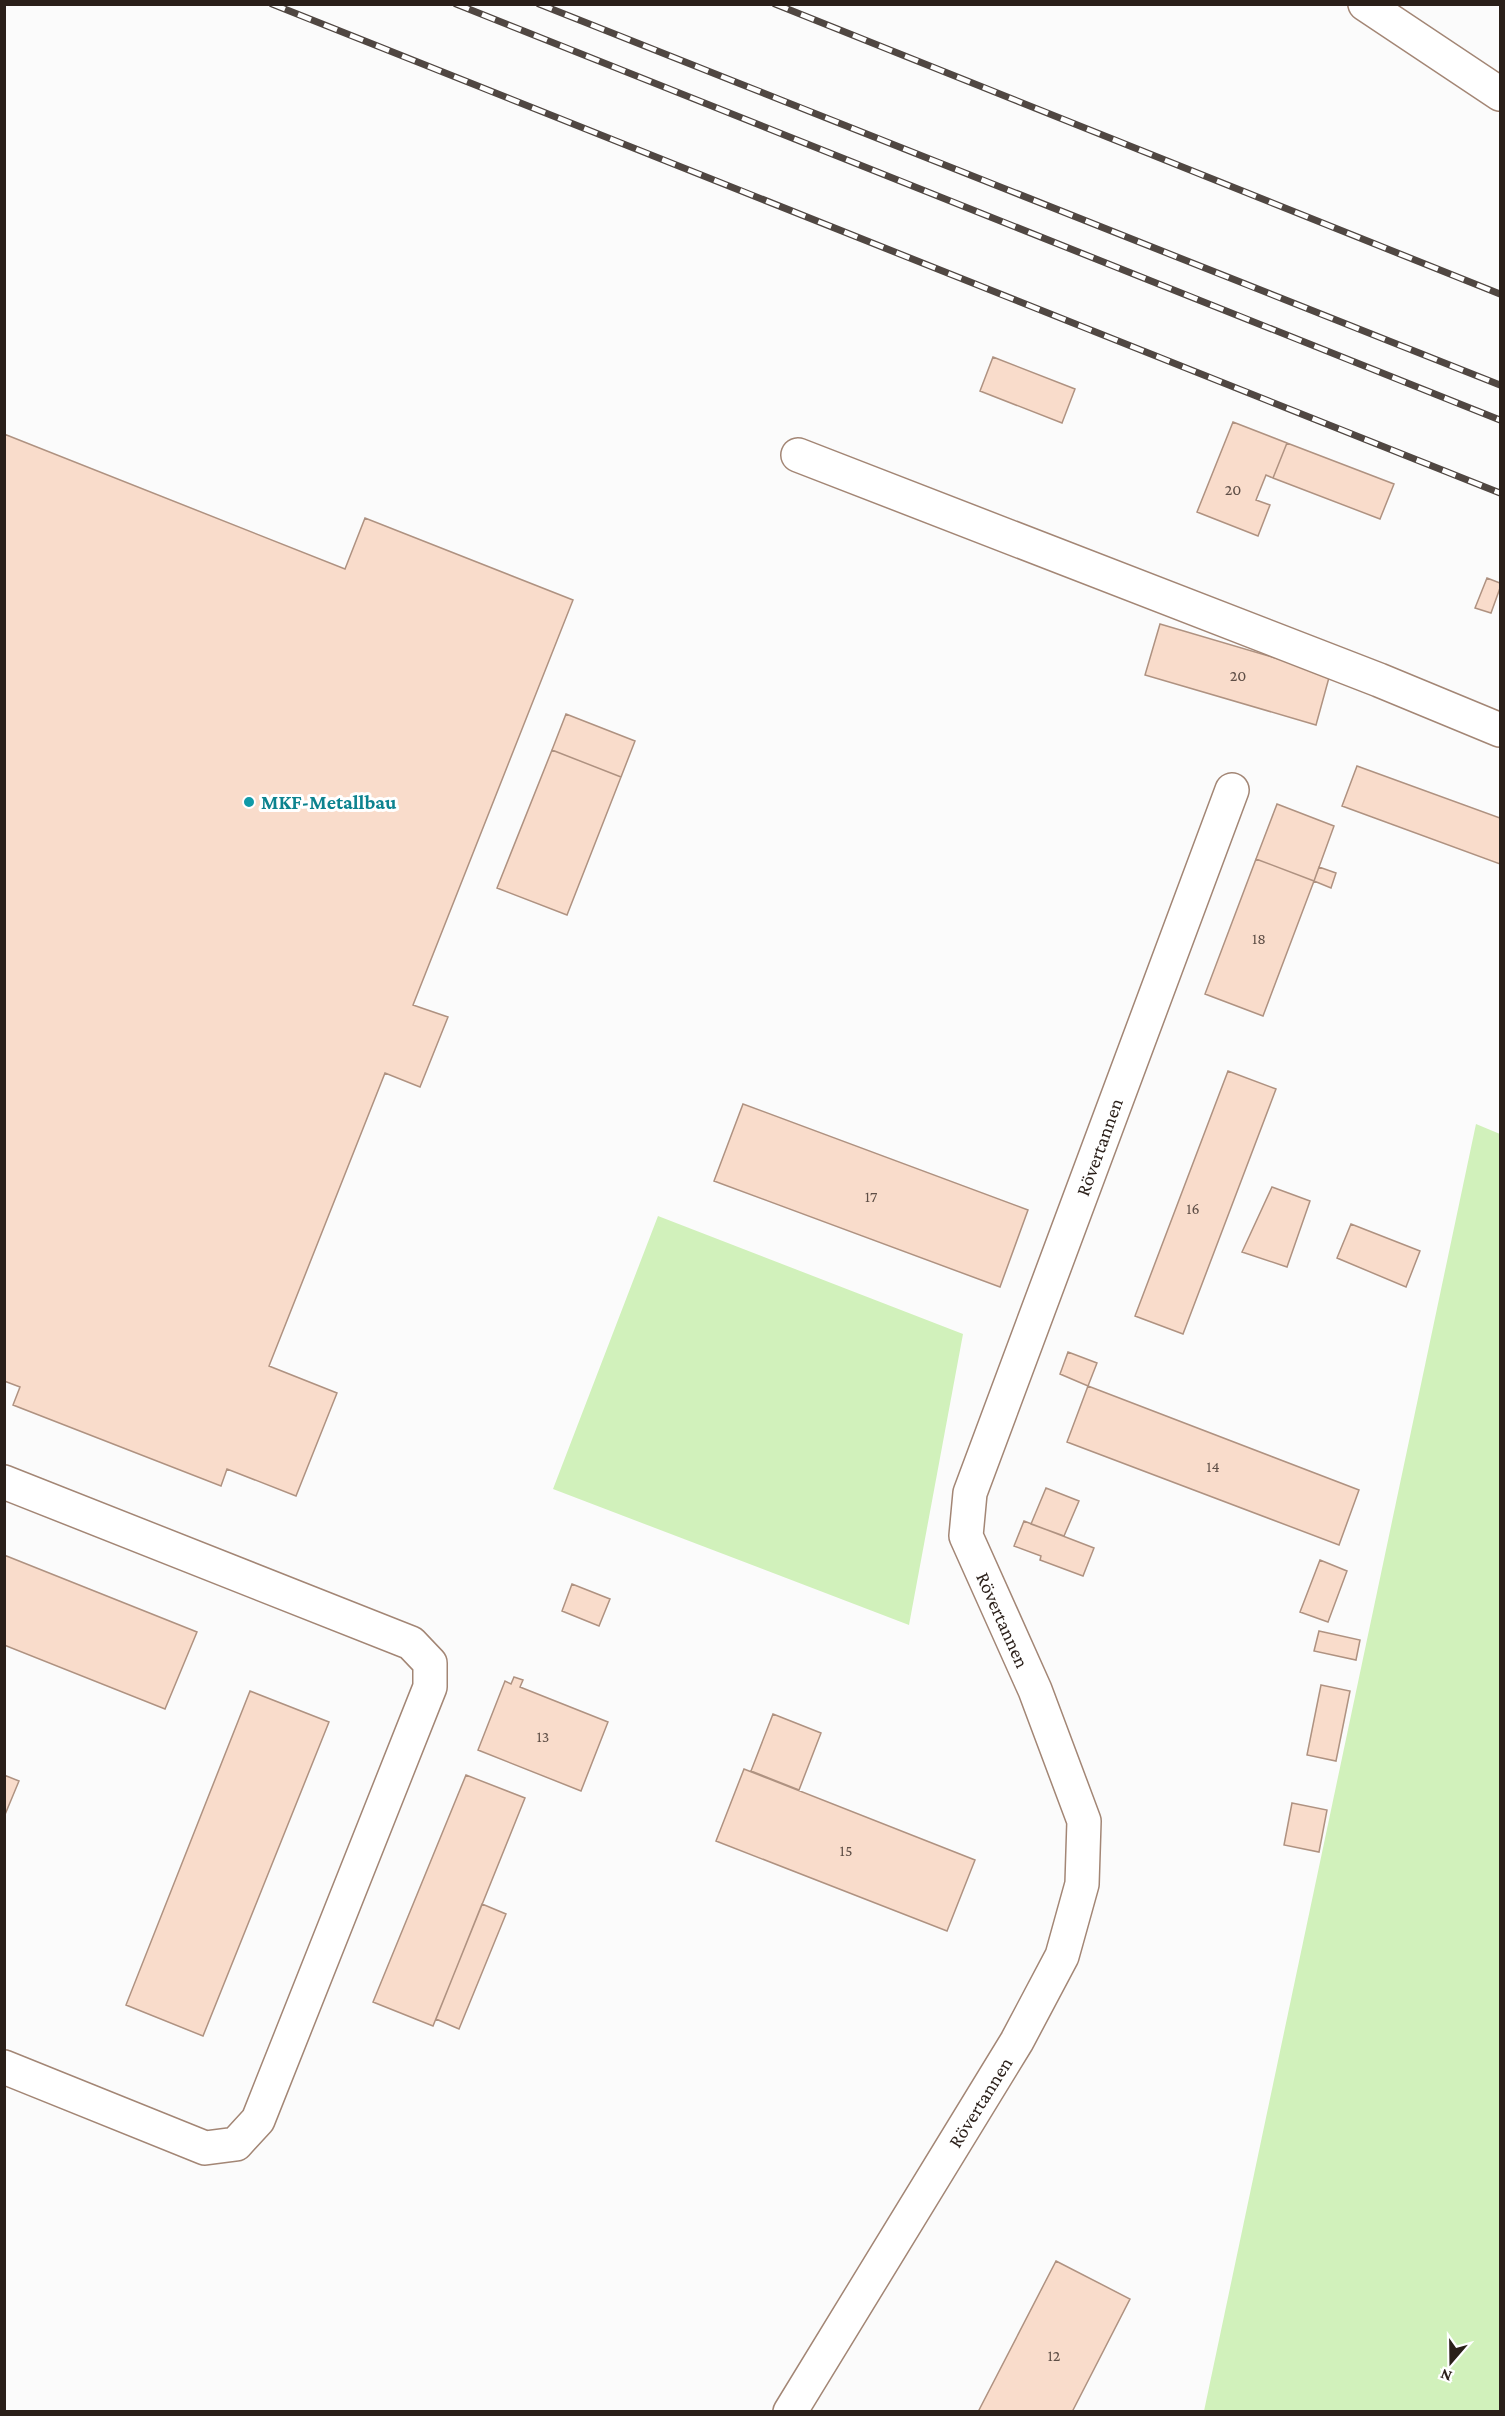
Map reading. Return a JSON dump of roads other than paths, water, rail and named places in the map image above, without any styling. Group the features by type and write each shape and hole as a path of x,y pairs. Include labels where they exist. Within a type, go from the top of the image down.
{"street":[{"path":"1365,4 1500,94"},
{"path":"798,455 1357,672 1500,730"},
{"name":"Rövertannen","path":"790,2412 1017,2041 1062,1956 1082,1884 1084,1821 1035,1690 966,1536 970,1494 1232,790"},
{"path":"4,1482 411,1643 430,1663 430,1687 258,2120 236,2144 205,2148 4,2067"}],"railway":[{"path":"272,4 1500,493"},
{"path":"456,4 1500,420"},
{"path":"539,4 1500,385"},
{"path":"775,4 1500,294"}],"place":[{"name":"MKF-Metallbau","path":"249,802"}]}
